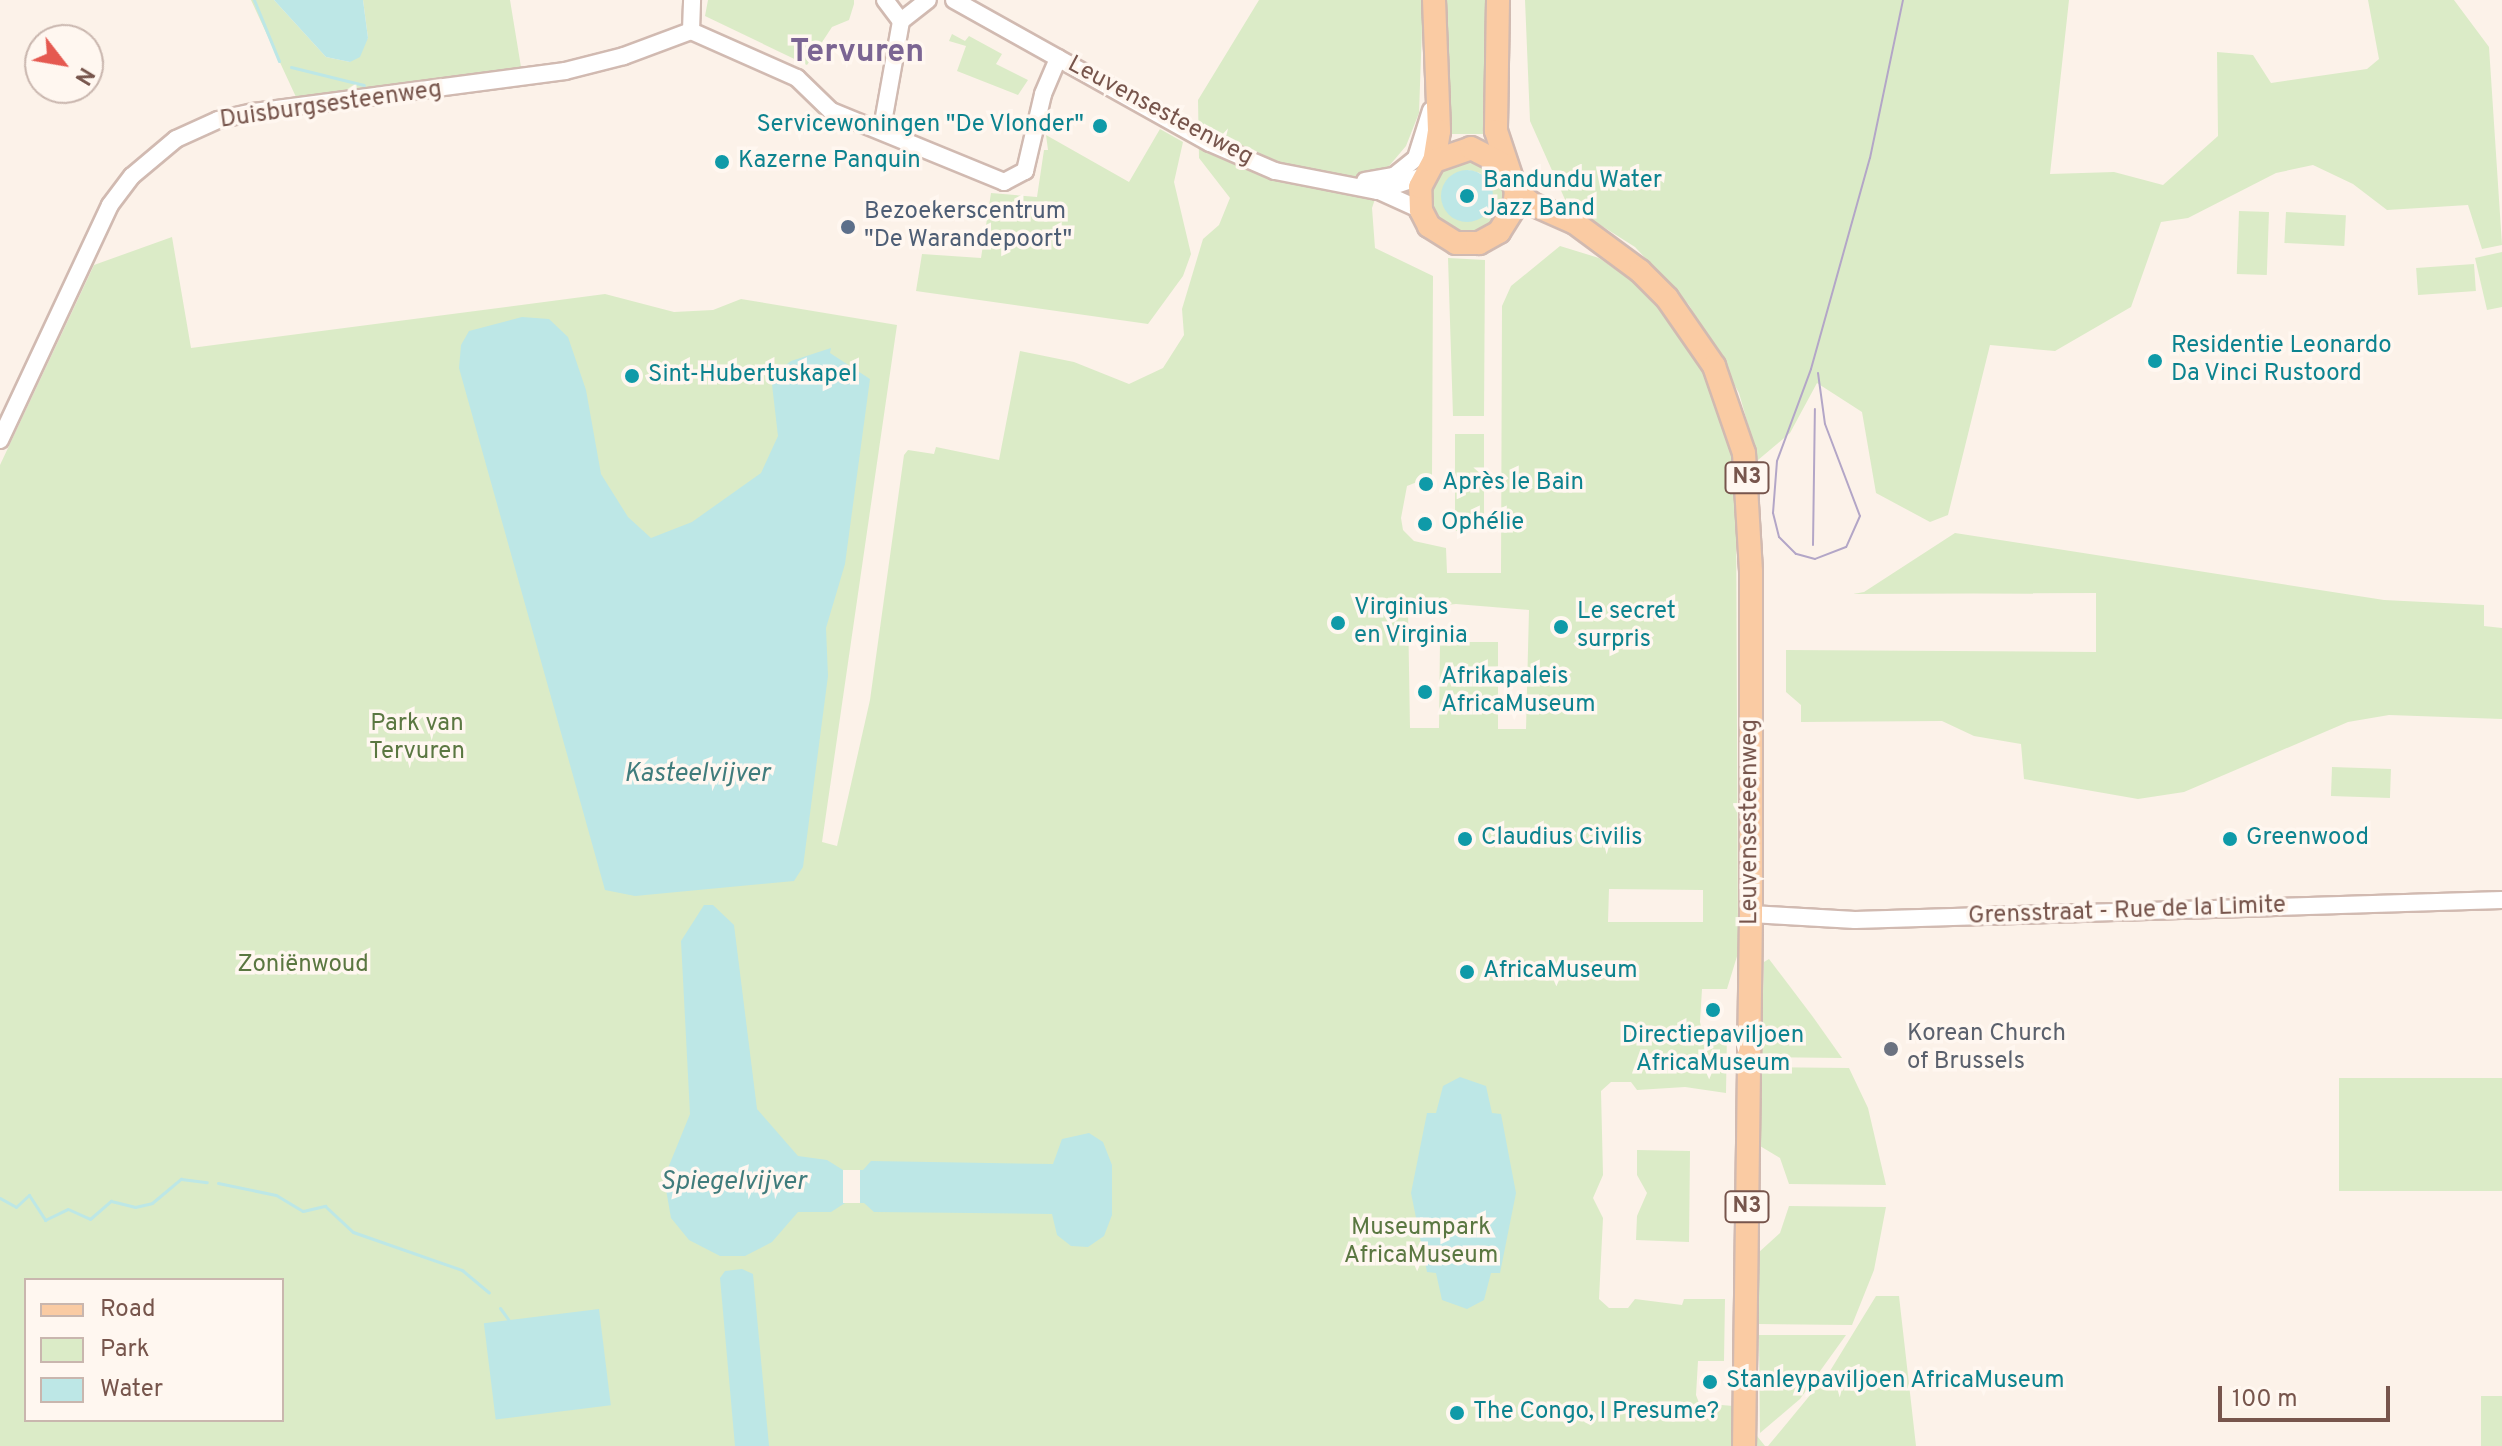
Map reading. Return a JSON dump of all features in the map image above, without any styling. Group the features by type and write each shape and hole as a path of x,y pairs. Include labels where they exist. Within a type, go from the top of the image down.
{"main road":[{"path":"1421,210 1439,131 1434,0"},
{"name":"N3","path":"1498,0 1496,131 1516,191"},
{"name":"N3","path":"1497,72 1518,167 1529,185 1575,223"},
{"path":"1429,168 1471,148 1505,165"},
{"path":"1506,224 1516,191"},
{"name":"Leuvensesteenweg","path":"1516,191 1532,204 1575,223 1640,271 1693,331 1720,380 1741,440 1751,572 1751,914 1744,1446"},
{"name":"N3","path":"1421,210 1435,232 1456,243 1479,243 1506,224"},
{"name":"Leuvensesteenweg","path":"1506,224 1543,221 1607,246"}],"street":[{"path":"692,0 691,31 804,82 831,111 882,128 930,154 1000,181 1019,178 1058,58"},
{"path":"885,0 901,21"},
{"path":"882,128 901,21 928,0"},
{"name":"Leuvensesteenweg","path":"954,0 1228,152 1295,178 1378,191 1421,210"},
{"name":"Duisburgsesteenweg","path":"0,440 110,205 132,176 176,139 218,120 254,112 565,71 624,56 691,31"},
{"path":"1350,187 1394,176 1416,158 1427,134 1435,72"},
{"name":"Leuvensesteenweg","path":"1378,191 1429,168"},
{"name":"Grensstraat - Rue de la Limite","path":"1751,914 1855,920 2502,900"}],"green space":[{"path":"251,0 274,0 326,57 350,62 368,38 363,0 510,0 521,67 296,97"},
{"path":"708,0 854,0 854,4 849,20 832,27 807,65 705,16"},
{"path":"1259,0 1423,0 1419,113 1406,146 1384,172 1372,208 1375,248 1433,276 1432,476 1407,486 1401,518 1403,530 1414,541 1446,548 1447,573 1501,573 1502,306 1511,286 1560,246 1599,258 1631,280 1679,331 1709,379 1733,452 1736,505 1738,953 1727,989 1702,989 1700,1022 1702,1031 1727,1031 1726,1093 1685,1087 1637,1090 1631,1082 1611,1082 1601,1091 1603,1175 1593,1198 1603,1218 1599,1299 1609,1308 1628,1308 1635,1299 1682,1305 1684,1299 1725,1299 1724,1361 1698,1361 1696,1395 1699,1403 1733,1406 1765,1446 0,1446 0,465 94,265 172,237 191,348 605,294 674,312 713,310 741,299 897,325 822,842 837,846 870,700 904,455 908,450 934,454 936,447 999,460 1020,351 1074,362 1129,384 1163,368 1184,335 1182,309 1203,239 1219,225 1230,198 1199,158 1198,100","holes":["1456,604 1529,610 1526,729 1498,729 1498,642 1440,642 1439,728 1410,728 1408,609","1609,889 1703,890 1703,922 1608,922"]},
{"path":"1444,0 1491,0 1491,134 1444,134"},
{"path":"1525,0 2069,0 2050,174 2114,172 2163,185 2218,136 2217,52 2253,55 2271,83 2367,69 2379,59 2368,0 2454,0 2489,47 2502,245 2482,249 2468,205 2387,210 2353,184 2313,165 2276,173 2188,218 2161,222 2131,307 2055,351 1990,345 1948,515 1930,522 1876,493 1862,412 1817,383 1790,433 1758,460 1739,393 1689,305 1635,247 1567,204 1530,121"},
{"path":"952,34 965,41 969,36 1002,54 996,64 1028,80 1018,95 957,71 966,46 949,41"},
{"path":"1160,129 1183,142 1174,182 1191,254 1183,276 1148,324 916,291 922,254 981,258 991,193 1037,197 1044,150 1048,150 1046,135 1129,182"},
{"path":"1468,156 1496,168 1507,196 1495,224 1477,234 1456,234 1433,215 1428,195 1440,167","holes":["1468,170 1480,173 1492,189 1492,203 1449,214 1442,202"]},
{"path":"2239,211 2269,212 2267,275 2237,274"},
{"path":"2286,212 2346,215 2344,246 2284,243"},
{"path":"2502,252 2502,307 2487,310 2475,258"},
{"path":"1448,258 1485,260 1484,416 1453,416"},
{"path":"2474,264 2476,291 2418,295 2416,268"},
{"path":"1455,434 1484,434 1484,531 1455,531"},
{"path":"1955,533 2384,600 2484,605 2484,626 2502,628 2502,719 2389,715 2348,722 2184,792 2138,799 2024,779 2021,744 1974,736 1942,721 1801,722 1801,705 1786,692 1786,650 2096,652 2096,593 1853,594 1864,592"},
{"path":"2332,767 2391,769 2390,798 2331,796"},
{"path":"1769,959 1842,1058 1761,1057 1764,962"},
{"path":"1761,1067 1849,1068 1868,1108 1886,1185 1789,1184 1780,1158 1760,1146"},
{"path":"2339,1078 2502,1078 2502,1191 2339,1191"},
{"path":"1637,1150 1690,1151 1689,1242 1636,1240 1637,1216 1647,1193 1637,1175"},
{"path":"1789,1206 1886,1207 1874,1270 1852,1325 1757,1324 1758,1253 1780,1233"},
{"path":"1876,1296 1899,1296 1916,1446 1768,1446 1830,1371"},
{"path":"1759,1335 1846,1335 1800,1399 1760,1433"},
{"path":"2481,1396 2502,1396 2502,1446 2481,1446"}],"water":[{"path":"274,0 363,0 368,38 360,57 350,62 326,57"},
{"path":"1467,170 1485,178 1493,196 1485,214 1467,222 1449,214 1441,196 1449,178"},
{"name":"Kasteelvijver","path":"522,317 549,319 568,337 586,390 601,474 628,517 651,538 692,522 761,473 778,436 771,376 791,361 831,348 830,353 870,379 845,564 826,628 828,676 803,867 794,881 635,896 605,890 459,368 461,345 469,331"},
{"name":"Spiegelvijver","path":"704,905 713,905 734,925 757,1109 798,1156 827,1160 843,1170 863,1170 871,1161 1053,1164 1062,1139 1089,1133 1103,1142 1112,1165 1112,1215 1104,1236 1088,1247 1071,1246 1057,1235 1052,1214 874,1212 864,1203 845,1203 831,1212 798,1212 772,1242 745,1256 720,1256 689,1240 671,1218 664,1178 690,1114 681,941"},
{"path":"1460,1077 1486,1086 1492,1113 1501,1114 1516,1193 1500,1273 1491,1273 1484,1300 1467,1309 1442,1300 1436,1273 1427,1272 1411,1193 1427,1113 1436,1113 1443,1086"},
{"path":"742,1269 753,1274 769,1446 735,1446 720,1278 725,1271"},
{"path":"599,1309 611,1405 496,1419 484,1323"}],"pier":[{"path":"843,1170 860,1170 860,1203 843,1203"}],"waterway":[{"path":"254,0 279,61"},
{"path":"291,67 364,85"},
{"path":"0,1198 16,1207 29,1195 45,1220 68,1209 90,1219 111,1201 135,1207 152,1203 181,1179 207,1182"},
{"path":"218,1183 276,1195 303,1211 325,1206 353,1232 462,1270 489,1293"},
{"path":"500,1308 508,1319"}],"tram line":[{"path":"1818,373 1825,424 1860,516 1846,547 1815,559 1796,554 1779,537 1773,513 1777,461 1811,369 1870,158 1903,0"},
{"path":"1813,545 1815,409"}],"place":[{"name":"Servicewoningen \"De Vlonder\"","path":"1100,126"},
{"name":"Kazerne Panquin","path":"722,162"},
{"name":"Bandundu Water Jazz Band","path":"1467,196"},
{"name":"Bezoekerscentrum \"De Warandepoort\"","path":"848,227"},
{"name":"Residentie Leonardo Da Vinci Rustoord","path":"2155,361"},
{"name":"Sint-Hubertuskapel","path":"632,376"},
{"name":"Après le Bain","path":"1426,484"},
{"name":"Ophélie","path":"1425,524"},
{"name":"Virginius en Virginia","path":"1338,623"},
{"name":"Le secret surpris","path":"1561,627"},
{"name":"Afrikapaleis AfricaMuseum","path":"1425,692"},
{"name":"Claudius Civilis","path":"1465,839"},
{"name":"Greenwood","path":"2230,839"},
{"name":"AfricaMuseum","path":"1467,972"},
{"name":"Directiepaviljoen AfricaMuseum","path":"1713,1010"},
{"name":"Korean Church of Brussels","path":"1891,1049"},
{"name":"Stanleypaviljoen AfricaMuseum","path":"1710,1382"},
{"name":"The Congo, I Presume?","path":"1457,1413"}],"district":[{"name":"Tervuren","path":"857,53"}],"park label":[{"name":"Park van Tervuren","path":"417,739"},
{"name":"Zoniënwoud","path":"303,966"},
{"name":"Museumpark AfricaMuseum","path":"1421,1243"}]}
